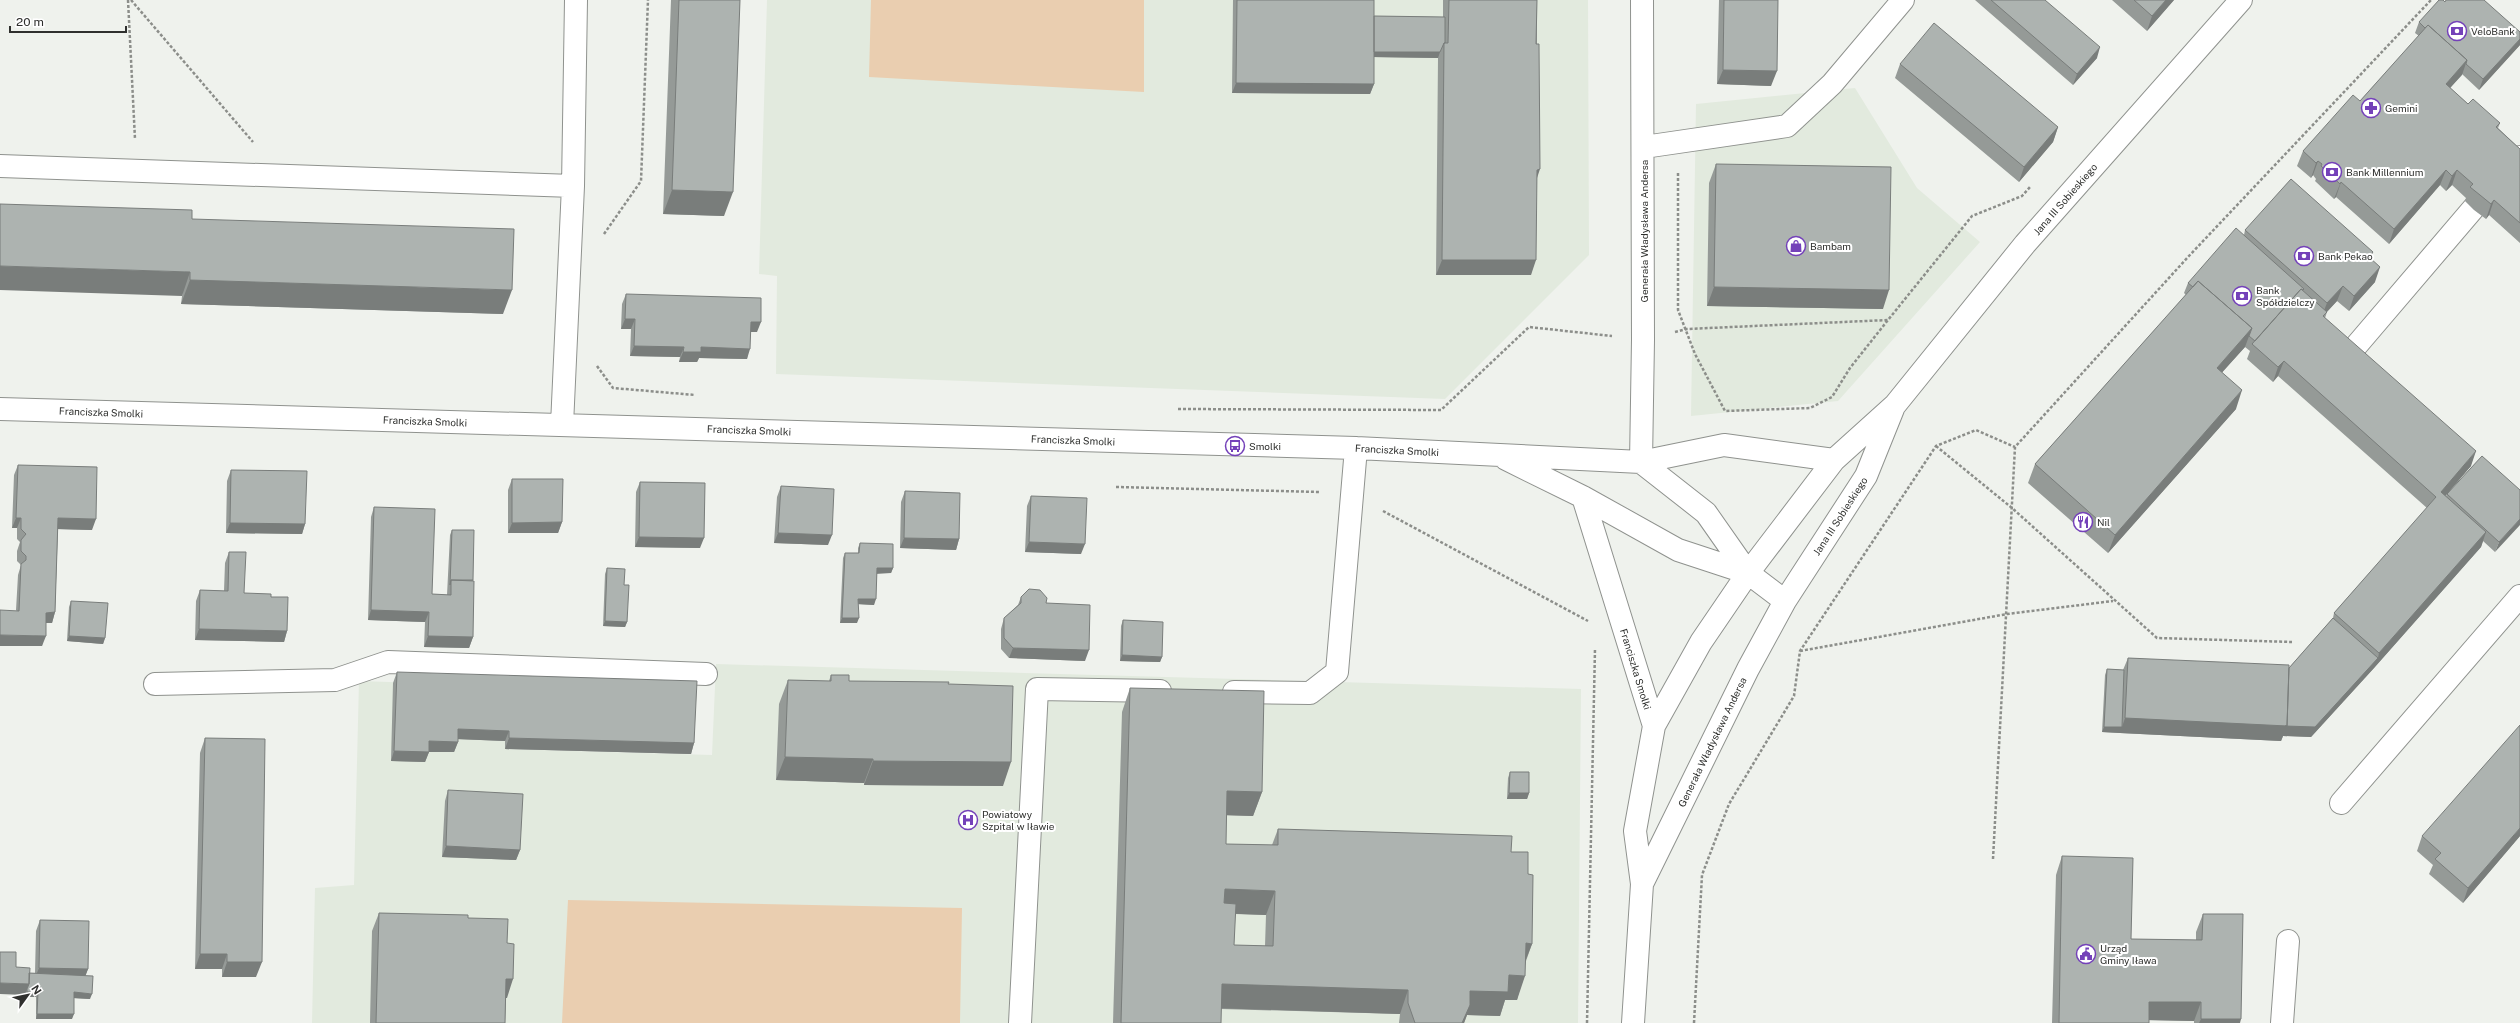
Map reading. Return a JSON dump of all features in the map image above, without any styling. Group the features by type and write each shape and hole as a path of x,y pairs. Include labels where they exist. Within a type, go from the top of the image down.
{"street":[{"path":"562,425 573,186 576,0"},
{"name":"Generała Władysława Andersa","path":"1641,462 1644,147 1642,0"},
{"path":"1644,147 1787,126 1832,84 1902,0"},
{"name":"Jana III Sobieskiego","path":"1748,573 1834,460 1895,404 2025,244 2241,0"},
{"path":"2356,346 2520,156"},
{"path":"0,166 573,186"},
{"name":"Jana III Sobieskiego","path":"1785,601 1866,476 1895,404"},
{"name":"Franciszka Smolki","path":"0,409 1356,448 1641,462 1724,445 1834,460"},
{"path":"1216,692 1310,693 1338,672 1356,448"},
{"name":"Franciszka Smolki","path":"1498,455 1584,497 1678,550 1748,573"},
{"name":"Franciszka Smolki","path":"1641,462 1706,513 1748,573 1785,601"},
{"name":"Franciszka Smolki","path":"1584,497 1654,726"},
{"name":"Generała Władysława Andersa","path":"1633,1023 1642,884 1635,831 1654,726 1701,642 1748,573"},
{"path":"2341,802 2520,596"},
{"name":"Generała Władysława Andersa","path":"1642,884 1748,669 1785,601"},
{"path":"155,684 335,680 388,662 706,674"},
{"path":"1020,1023 1037,689 1177,691"},
{"path":"2282,1023 2288,941"}],"path":[{"path":"129,0 137,171"},
{"path":"129,0 282,176"},
{"path":"602,236 641,181 648,0"},
{"path":"1993,859 2015,447 2194,251 2431,0"},
{"path":"1678,142 1678,310 1687,329 1695,354 1725,411 1810,408 1832,397 1850,368 1972,216 2022,196 2033,184"},
{"path":"1175,409 1441,410 1529,327 1643,340 1687,329 1888,320"},
{"path":"595,363 613,388 700,395"},
{"path":"1694,1023 1702,875 1729,804 1794,696 1800,651 1936,446 1976,430 2015,447"},
{"path":"1936,446 2012,508 2157,638 2292,642"},
{"path":"1800,651 2007,614 2114,601"},
{"path":"1586,1023 1596,641"}],"shaded area":[{"path":"767,0 1588,0 1589,255 1445,399 776,374 777,276 759,274"},
{"path":"871,0 1144,0 1144,92 869,77"},
{"path":"1855,88 1917,188 1980,242 1838,401 1691,416 1696,104"},
{"name":"Powiatowy Szpital w Iławie","path":"716,664 1581,689 1578,1023 312,1023 315,888 354,885 359,681 507,686 506,749 712,755"},
{"path":"568,900 962,908 960,1023 562,1023"}],"building":[{"path":"679,0 740,0 733,192 672,190"},
{"path":"1237,0 1374,0 1374,84 1236,83"},
{"path":"1449,0 1537,0 1536,44 1539,44 1540,169 1537,170 1536,260 1442,260 1444,43 1448,43"},
{"path":"1724,0 1778,0 1777,71 1723,70"},
{"path":"1991,0 2045,0 2100,47 2077,74"},
{"path":"2134,0 2166,0 2152,16"},
{"path":"2439,0 2443,0 2445,2 2446,0 2484,0 2520,32 2520,39 2483,79 2466,64 2467,60 2428,25 2425,28 2419,22"},
{"path":"1374,16 1445,17 1445,43 1440,52 1374,52"},
{"path":"1934,23 2058,127 2024,167 1900,64"},
{"path":"2428,25 2467,60 2446,84 2468,104 2473,99 2500,123 2496,127 2520,149 2520,223 2494,200 2491,204 2470,187 2473,184 2457,170 2452,176 2446,170 2394,229 2341,182 2340,184 2321,166 2322,164 2318,161 2316,163 2303,151 2353,95 2360,101"},
{"name":"Bambam","path":"1716,164 1891,167 1889,290 1714,287"},
{"name":"Bank Pekao","path":"2291,179 2373,252 2369,257 2380,267 2354,296 2343,286 2327,303 2245,230"},
{"path":"0,204 192,210 192,219 514,229 512,290 190,280 190,272 0,266"},
{"name":"Bank Spółdzielczy","path":"2236,228 2304,289 2301,289 2255,341 2249,336 2252,328 2198,281 2193,287 2188,283"},
{"path":"2198,281 2252,328 2217,368 2242,390 2115,535 2035,464"},
{"path":"2301,289 2327,312 2323,316 2476,451 2441,492 2486,532 2379,653 2334,613 2436,497 2284,361 2278,367 2252,344"},
{"path":"626,294 761,298 761,322 751,322 750,349 701,347 701,352 683,352 684,347 634,346 635,319 625,319"},
{"path":"2482,456 2520,490 2520,519 2499,542 2447,494"},
{"path":"18,465 97,467 96,519 58,518 55,612 46,613 46,636 0,635 0,610 19,611 21,564 26,560 26,556 21,551 21,540 26,534 21,529 21,518 16,518"},
{"path":"231,470 307,471 305,524 230,523"},
{"path":"512,479 563,479 562,522 512,523"},
{"path":"640,482 705,483 704,538 639,537"},
{"path":"781,486 834,489 832,535 778,533"},
{"path":"905,491 960,493 959,539 904,538"},
{"path":"1031,496 1087,498 1085,544 1029,542"},
{"path":"374,507 435,509 432,594 451,595 451,580 474,581 473,637 428,636 429,612 371,610"},
{"path":"452,530 474,530 473,580 451,580 450,585"},
{"path":"860,543 893,544 893,568 877,568 876,599 858,599 859,618 842,618 845,553 859,553"},
{"path":"229,552 246,552 244,593 271,594 271,597 288,597 287,631 199,629 200,590 228,591"},
{"path":"607,568 625,569 624,585 629,585 627,622 605,621"},
{"path":"1029,589 1040,590 1047,598 1046,603 1090,605 1089,650 1013,648 1004,638 1004,618 1021,603 1021,597"},
{"path":"71,601 108,603 105,638 69,636"},
{"path":"2333,618 2378,658 2315,727 2285,726 2287,726 2289,668"},
{"path":"1123,620 1163,622 1162,657 1122,655"},
{"path":"2128,658 2289,665 2287,726 2125,718"},
{"path":"2107,669 2124,670 2122,727 2104,727"},
{"path":"397,672 697,681 694,743 509,738 509,731 458,729 458,742 429,741 429,752 394,751"},
{"path":"831,675 849,675 849,681 949,682 948,684 1013,686 1011,762 873,761 873,759 785,757 788,680 831,681"},
{"path":"1130,688 1264,691 1262,792 1227,791 1226,844 1278,845 1278,829 1512,836 1511,852 1528,852 1528,874 1533,875 1532,944 1526,943 1525,976 1509,975 1508,992 1470,991 1470,1005 1462,1023 1415,1023 1408,1003 1408,990 1222,984 1221,1023 1121,1023","holes":["1225,889 1275,891 1273,946 1234,945 1236,904 1224,903"]},
{"path":"2520,725 2520,828 2468,888 2435,859 2441,853 2422,836"},
{"path":"205,738 265,739 262,962 227,962 227,954 200,954"},
{"path":"1510,772 1529,772 1529,793 1509,793"},
{"path":"448,790 523,794 520,850 446,846"},
{"path":"2062,856 2133,858 2131,939 2202,940 2203,914 2243,914 2241,1019 2201,1019 2201,1002 2149,1002 2149,1023 2059,1023"},
{"path":"379,913 468,915 468,918 508,919 507,943 514,944 513,979 506,979 505,1023 376,1023"},
{"path":"40,920 89,921 88,969 39,968"},
{"path":"0,952 16,952 16,967 30,968 29,984 0,983"},
{"path":"29,973 93,976 92,994 74,992 74,1014 37,1014 38,992 27,992"}],"place":[{"name":"VeloBank","path":"2457,31"},
{"name":"Gemini","path":"2371,108"},
{"name":"Bank Millennium","path":"2332,172"},
{"name":"Bambam","path":"1796,246"},
{"name":"Bank Pekao","path":"2304,256"},
{"name":"Bank Spółdzielczy","path":"2242,296"},
{"name":"Smolki","path":"1235,446"},
{"name":"Nil","path":"2083,522"},
{"name":"Powiatowy Szpital w Iławie","path":"968,820"},
{"name":"Urząd Gminy Iława","path":"2086,954"}]}
